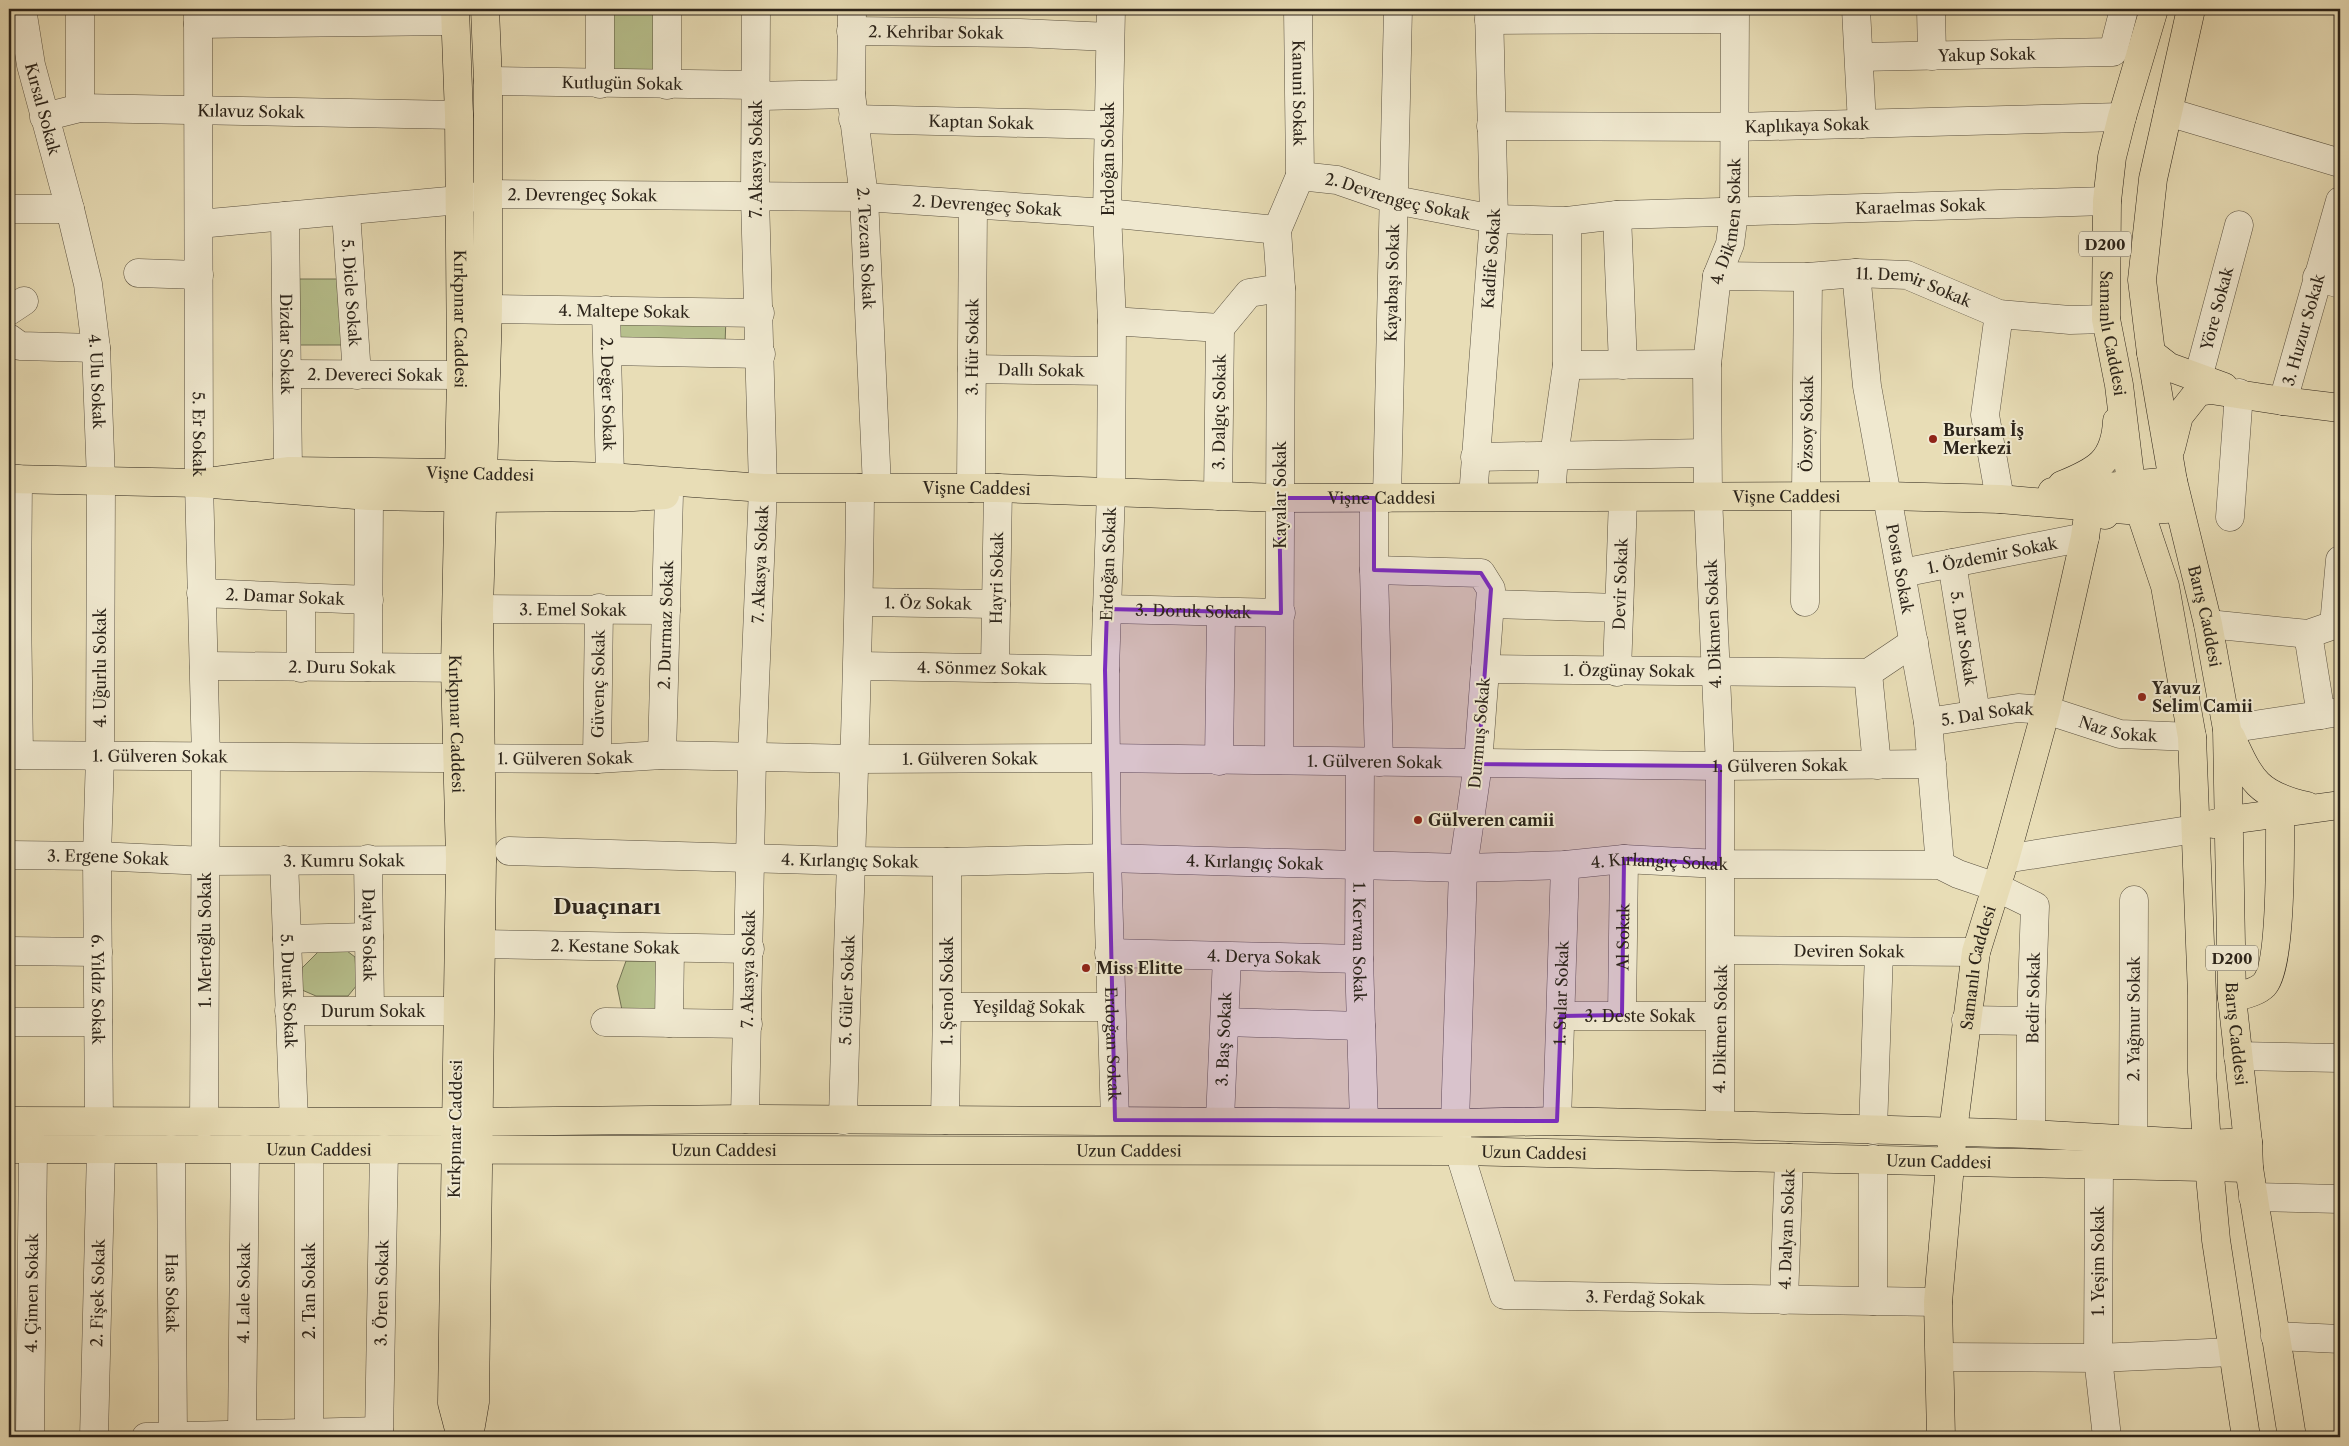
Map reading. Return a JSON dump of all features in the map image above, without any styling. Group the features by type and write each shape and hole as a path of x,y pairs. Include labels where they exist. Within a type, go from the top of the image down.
{"main road":[{"name":"Kırkpınar Caddesi","path":"469,1437 475,1402 466,1121 481,944 471,859 467,668 471,485 488,309 488,81 485,9"},
{"name":"Samanlı Caddesi","path":"2132,484 2119,385 2106,319 2107,202 2112,157 2154,9"},
{"name":"D200","path":"2173,481 2170,454 2151,353 2143,271 2153,179 2191,9"},
{"name":"Kırkpınar Caddesi","path":"455,15 459,115 461,376 471,485 479,609 467,668"},
{"path":"2151,353 2198,385 2283,401 2340,408"},
{"path":"2046,492 2084,477 2111,454 2116,439 2119,385"},
{"path":"2170,454 2179,416 2198,385"},
{"name":"Vişne Caddesi","path":"199,483 288,471 633,497 763,488 868,487 1111,491 1279,498 1886,496 2000,498"},
{"name":"Vişne Caddesi","path":"14,479 199,483 369,496 471,485 610,476 763,488"},
{"path":"2000,498 2173,481"},
{"name":"Barış Caddesi","path":"2173,481 2178,508 2208,624 2227,729 2232,998 2248,1142 2249,1168 2292,1437"},
{"name":"Barış Caddesi","path":"2132,484 2165,586 2192,737 2202,995 2202,1072 2208,1155 2216,1240 2246,1437"},
{"path":"2000,498 2063,503 2090,508 2139,510 2178,508"},
{"name":"Samanlı Caddesi","path":"1941,1437 1938,1302 1952,1161 1953,1131 1976,952 2005,860 2046,710 2090,508"},
{"path":"2090,508 2128,527 2140,537 2165,586"},
{"path":"2227,729 2246,769 2258,785 2271,796 2328,807"},
{"path":"2195,829 2230,820 2328,807"},
{"path":"2232,998 2258,990 2265,984 2271,965 2280,894 2280,814"},
{"name":"Kırkpınar Caddesi","path":"466,1121 456,1011 471,859"},
{"path":"2140,1139 2188,1117 2195,1101 2202,1072"},
{"name":"Uzun Caddesi","path":"9,1121 294,1122 745,1119 1220,1120 1455,1123 1557,1121 1953,1131 2140,1139 2208,1155 2249,1168"},
{"name":"Uzun Caddesi","path":"21,1149 1459,1151 2148,1166 2208,1155 2248,1142"},
{"name":"Kırkpınar Caddesi","path":"462,1437 452,1403 466,1149"},
{"path":"2148,1166 2184,1180 2198,1194 2216,1240"}],"street":[{"name":"Kırsal Sokak","path":"22,9 20,67 44,117 70,209 88,284"},
{"path":"80,9 80,108"},
{"path":"600,9 600,84"},
{"path":"667,9 667,84"},
{"name":"7. Akasya Sokak","path":"745,1119 750,948 752,757 763,488 760,313 755,197 756,9"},
{"name":"Erdoğan Sokak","path":"1110,9 1107,213 1112,321 1111,491 1105,670 1105,758 1115,1120"},
{"name":"Kanuni Sokak","path":"1298,9 1300,176"},
{"name":"Kayabaşı Sokak","path":"1381,498 1395,200 1398,9"},
{"path":"1856,9 1862,124"},
{"path":"1931,9 1932,56"},
{"name":"Yakup Sokak","path":"1859,57 2113,52 2124,9"},
{"name":"Kadife Sokak","path":"1473,497 1494,219 1489,14 1733,12"},
{"name":"4. Dikmen Sokak","path":"1720,1125 1718,1016 1721,950 1719,864 1720,766 1708,497 1707,364 1717,276 1730,244 1734,212 1733,12"},
{"path":"198,16 455,15"},
{"name":"5. Er Sokak","path":"198,16 199,483 206,758"},
{"name":"2. Kehribar Sokak","path":"851,20 1020,21 1110,37"},
{"name":"2. Tezcan Sokak","path":"851,20 852,106 864,197 868,487 859,602 858,666"},
{"name":"Kutlugün Sokak","path":"488,81 667,84 755,91 852,106"},
{"name":"Kaptan Sokak","path":"852,106 1108,125"},
{"name":"Kılavuz Sokak","path":"44,117 80,108 459,115"},
{"path":"2168,112 2340,163"},
{"name":"Kaplıkaya Sokak","path":"1492,126 1735,127 2122,117"},
{"path":"1277,230 1300,176"},
{"name":"2. Devrengeç Sokak","path":"1300,176 1337,180 1395,200 1494,219 1566,221 1617,215 1734,212"},
{"name":"2. Devrengeç Sokak","path":"199,224 346,212 459,200 489,194 864,197 1107,213 1277,230"},
{"name":"3. Huzur Sokak","path":"2283,401 2328,280 2340,201"},
{"name":"Karaelmas Sokak","path":"1734,212 2107,202"},
{"name":"3. Hür Sokak","path":"974,205 972,369 984,488"},
{"path":"9,209 70,209"},
{"name":"5. Dicle Sokak","path":"346,212 357,375"},
{"path":"1617,215 1623,365"},
{"name":"Dizdar Sokak","path":"285,216 288,471"},
{"path":"1551,496 1554,456 1567,365 1566,221"},
{"name":"Yöre Sokak","path":"2198,385 2239,225"},
{"name":"Kayalar Sokak","path":"1277,230 1281,288 1279,498 1281,613 1278,760"},
{"path":"138,273 199,275"},
{"name":"11. Demir Sokak","path":"1717,276 1808,277 1856,273 1907,275 1999,314 2070,320 2106,319"},
{"name":"Posta Sokak","path":"1856,273 1867,386 1928,722 1940,865"},
{"name":"Özsoy Sokak","path":"1805,602 1808,277"},
{"name":"4. Ulu Sokak","path":"88,284 96,348 101,480"},
{"path":"1112,321 1220,328 1249,293 1281,288"},
{"name":"4. Maltepe Sokak","path":"488,309 760,313"},
{"name":"2. Değer Sokak","path":"606,310 610,476"},
{"path":"1999,314 1985,415 2000,498"},
{"name":"3. Dalgıç Sokak","path":"1218,496 1220,328"},
{"path":"9,338 20,346 96,348"},
{"path":"608,351 761,354"},
{"path":"1567,365 1707,364"},
{"name":"Dallı Sokak","path":"972,369 1111,371"},
{"name":"2. Devereci Sokak","path":"287,374 461,376"},
{"path":"2230,517 2239,393"},
{"path":"1475,457 1707,453"},
{"path":"14,479 14,755"},
{"name":"4. Uğurlu Sokak","path":"97,856 100,756 101,480"},
{"name":"Hayri Sokak","path":"984,488 996,604 995,668"},
{"name":"2. Durmaz Sokak","path":"662,755 669,494"},
{"name":"2. Damar Sokak","path":"368,667 369,496"},
{"name":"1. Kervan Sokak","path":"1364,1122 1359,959 1360,864 1369,762 1374,570 1381,498"},
{"name":"Devir Sokak","path":"1617,672 1623,498"},
{"name":"1. Özdemir Sokak","path":"1902,573 2085,537"},
{"path":"2208,624 2308,634 2334,625 2340,560"},
{"name":"5. Dar Sokak","path":"1952,563 1976,714"},
{"name":"Durmuş Sokak","path":"1374,570 1480,573 1491,589 1478,764 1463,868 1455,1123 1459,1151"},
{"name":"2. Damar Sokak","path":"201,593 369,600"},
{"path":"301,598 301,668"},
{"name":"1. Öz Sokak","path":"859,602 996,604"},
{"path":"1491,604 1619,608"},
{"name":"3. Emel Sokak","path":"479,609 599,608 666,610"},
{"name":"Güvenç Sokak","path":"597,759 599,608"},
{"name":"3. Doruk Sokak","path":"1107,609 1281,613"},
{"path":"1219,761 1221,612"},
{"path":"2227,729 2330,713 2308,634"},
{"path":"1877,765 1868,672 1914,642"},
{"name":"2. Duru Sokak","path":"204,666 467,668"},
{"name":"4. Sönmez Sokak","path":"858,666 1105,670"},
{"name":"5. Güler Sokak","path":"843,1120 850,861 856,759 858,666"},
{"name":"1. Özgünay Sokak","path":"1485,669 1617,672 1868,672"},
{"name":"5. Dal Sokak","path":"1928,722 2018,708 2046,710"},
{"name":"Naz Sokak","path":"2046,710 2120,734 2192,737"},
{"name":"1. Gülveren Sokak","path":"14,755 206,758 597,759 662,755 856,759 1105,758 1219,761 1278,760 1720,766 1932,764"},
{"name":"1. Mertoğlu Sokak","path":"204,1122 206,758"},
{"path":"2005,860 2195,829"},
{"name":"4. Kırlangıç Sokak","path":"509,851 850,861 947,862 1107,858 1463,868 1565,865 1624,859 1719,864 1940,865 1958,874 1996,887"},
{"name":"3. Ergene Sokak","path":"9,856 97,856 206,861"},
{"name":"6. Yıldız Sokak","path":"97,856 99,1122"},
{"name":"Dalya Sokak","path":"368,859 370,1011"},
{"name":"3. Kumru Sokak","path":"206,861 471,859"},
{"name":"Al Sokak","path":"1622,1015 1624,859"},
{"name":"5. Durak Sokak","path":"284,860 294,1122"},
{"name":"1. Şenol Sokak","path":"945,1120 947,862"},
{"name":"1. Sular Sokak","path":"1557,1121 1565,865"},
{"name":"Bedir Sokak","path":"1996,887 2035,906 2031,1021 2031,1134"},
{"name":"2. Yağmur Sokak","path":"2134,900 2140,1139"},
{"path":"287,939 369,937"},
{"name":"2. Kestane Sokak","path":"481,944 670,949 750,948"},
{"path":"669,1023 670,949"},
{"name":"Deviren Sokak","path":"1721,950 1976,952"},
{"path":"9,951 98,952"},
{"path":"1873,1130 1879,952"},
{"name":"4. Derya Sokak","path":"1109,953 1359,959"},
{"name":"3. Baş Sokak","path":"1220,1120 1227,957"},
{"name":"Yeşildağ Sokak","path":"947,1007 1111,1006"},
{"name":"Durum Sokak","path":"290,1011 456,1011"},
{"name":"3. Deste Sokak","path":"1561,1016 1718,1016"},
{"path":"1966,1020 2031,1021"},
{"path":"9,1022 98,1022"},
{"path":"605,1022 748,1024"},
{"path":"1225,1022 1361,1026"},
{"path":"2238,1056 2340,1058"},
{"name":"4. Çimen Sokak","path":"21,1149 30,1437"},
{"name":"2. Fişek Sokak","path":"94,1437 101,1149"},
{"name":"Has Sokak","path":"171,1149 173,1437"},
{"name":"4. Lale Sokak","path":"242,1435 245,1149"},
{"name":"2. Tan Sokak","path":"309,1149 309,1433"},
{"name":"3. Ören Sokak","path":"379,1434 384,1149"},
{"name":"3. Ferdağ Sokak","path":"1459,1151 1504,1295 1938,1302"},
{"name":"4. Dalyan Sokak","path":"1784,1300 1789,1158"},
{"path":"1873,1159 1873,1301"},
{"name":"1. Yeşim Sokak","path":"2099,1164 2098,1358 2107,1437"},
{"path":"2253,1197 2340,1199"},
{"path":"2275,1336 2340,1339"},
{"path":"1940,1357 2098,1358 2232,1352"},
{"path":"146,1437 309,1433 379,1434"},
{"path":"9,1436 21,1437"}],"highlighted area":[{"path":"1279,498 1374,498 1374,570 1481,573 1491,589 1478,764 1720,766 1719,864 1624,859 1622,1015 1561,1016 1557,1121 1115,1120 1105,670 1107,609 1281,613"}],"green space":[{"path":"609,9 655,9 655,73 609,73"},
{"path":"298,279 344,279 344,345 298,345"},
{"path":"613,316 726,317 725,345 613,344"},
{"path":"324,946 343,948 355,957 357,985 348,996 316,996 302,990 302,968"},
{"path":"626,961 659,961 659,1011 622,1010 617,986"}],"place":[{"name":"Bursam İş Merkezi","path":"1933,439"},
{"name":"Yavuz Selim Camii","path":"2142,697"},
{"name":"Gülveren camii","path":"1418,820"},
{"name":"Miss Elitte","path":"1086,968"}],"district":[{"name":"Duaçınarı","path":"607,906"}]}
